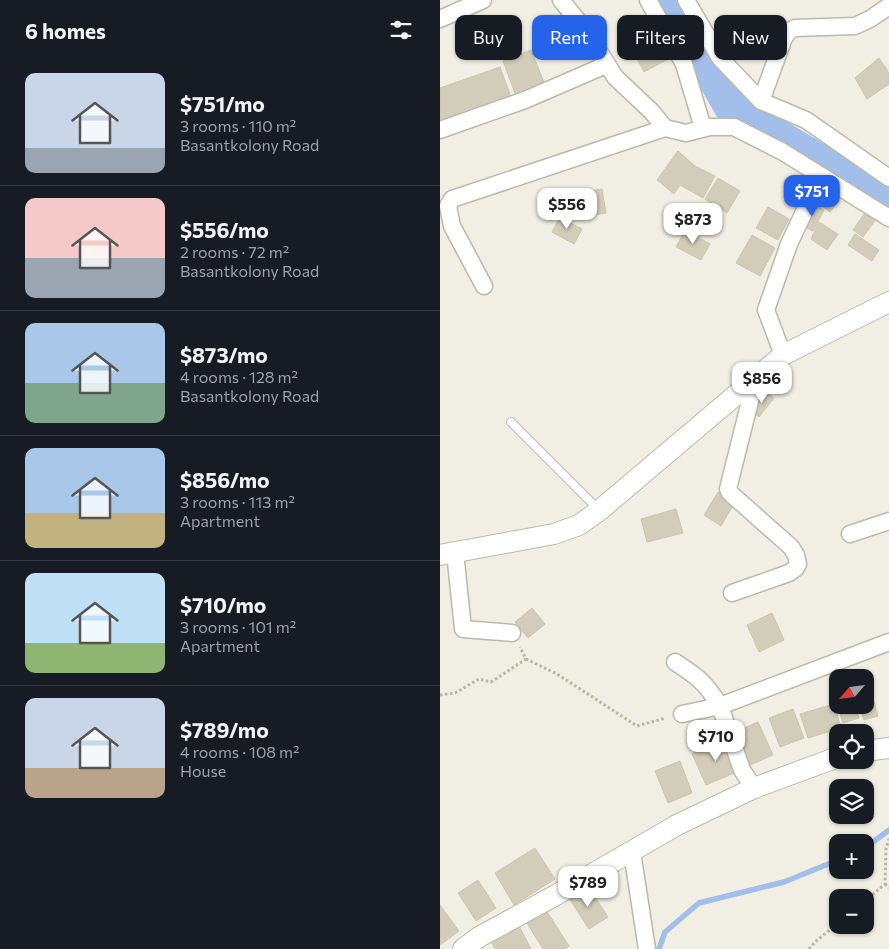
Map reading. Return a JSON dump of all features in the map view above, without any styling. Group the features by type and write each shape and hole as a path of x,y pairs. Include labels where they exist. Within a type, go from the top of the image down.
{"street":[{"path":"440,19 483,0"},
{"path":"561,0 586,32 615,77 652,112 665,128"},
{"path":"648,0 684,64 703,128"},
{"path":"686,0 720,58 761,101 806,120 889,178"},
{"path":"761,101 784,38 789,31 795,28 855,26 870,19 889,6"},
{"path":"440,130 525,100 606,65"},
{"path":"484,286 452,226 448,206 452,199 665,128 686,133 710,126 734,127 783,152 889,218"},
{"path":"783,355 766,310 789,244 821,176"},
{"path":"512,633 463,629 447,553 554,534 579,525 600,510 783,355 889,302"},
{"path":"732,593 789,573 798,564 791,547 730,493 728,489 756,377"},
{"path":"850,534 889,521"},
{"path":"682,714 720,706 889,642"},
{"path":"675,662 706,685 720,706 742,770 754,788"},
{"path":"874,750 889,748"},
{"path":"463,949 479,936 632,852 677,825 754,788 829,761"},
{"path":"632,852 647,949"}],"lane":[{"path":"511,422 600,510"}],"path":[{"path":"512,633 526,659 556,674 637,726 682,714"},
{"path":"440,695 455,693 479,679 491,682 526,659"},
{"path":"889,839 886,848 885,884 889,888"},
{"path":"874,893 885,884"},
{"path":"809,949 829,930"}],"building":[{"path":"531,50 532,60 535,60 547,90 516,96 503,61 522,60 522,54"},
{"path":"879,58 889,73 889,84 867,99 855,78"},
{"path":"638,60 666,60 644,72"},
{"path":"500,67 511,97 440,122 440,88"},
{"path":"678,151 695,166 715,176 703,198 680,185 674,194 657,180"},
{"path":"718,178 740,191 727,213 705,199"},
{"path":"826,185 842,196 830,212 815,201"},
{"path":"602,189 606,213 581,217 577,193"},
{"path":"811,203 824,210 813,231 801,225"},
{"path":"768,207 789,219 778,240 756,228"},
{"path":"869,207 879,215 863,237 853,230"},
{"path":"560,217 582,229 574,244 552,232"},
{"path":"819,222 838,234 827,250 811,239"},
{"path":"685,230 710,244 701,260 676,247"},
{"path":"855,234 879,250 872,261 848,245"},
{"path":"752,235 775,248 760,276 736,263"},
{"path":"764,391 774,398 759,417 750,410"},
{"path":"718,492 735,502 721,526 704,515"},
{"path":"676,509 683,533 647,542 641,519"},
{"path":"532,608 545,624 528,638 515,622"},
{"path":"772,613 784,640 759,652 747,625"},
{"path":"874,702 878,716 864,720 862,714 874,714"},
{"path":"829,705 829,714 837,714 840,724 829,724 829,732 808,738 800,714"},
{"path":"793,709 804,738 780,747 769,718"},
{"path":"840,714 857,714 859,718 843,723"},
{"path":"758,722 773,755 748,766 733,733"},
{"path":"725,739 739,771 706,785 692,754"},
{"path":"680,761 692,793 668,803 655,771"},
{"path":"535,848 555,879 514,905 495,873"},
{"path":"478,880 496,908 476,921 458,893"},
{"path":"588,886 608,917 589,929 569,898"},
{"path":"440,905 459,931 440,945"},
{"path":"546,910 569,946 565,949 543,949 527,923"},
{"path":"517,922 531,949 495,949 489,937"}],"waterway":[{"path":"670,0 732,109 889,202"},
{"path":"874,841 889,830"},
{"path":"659,949 665,932 699,903 784,882 829,864"}]}
